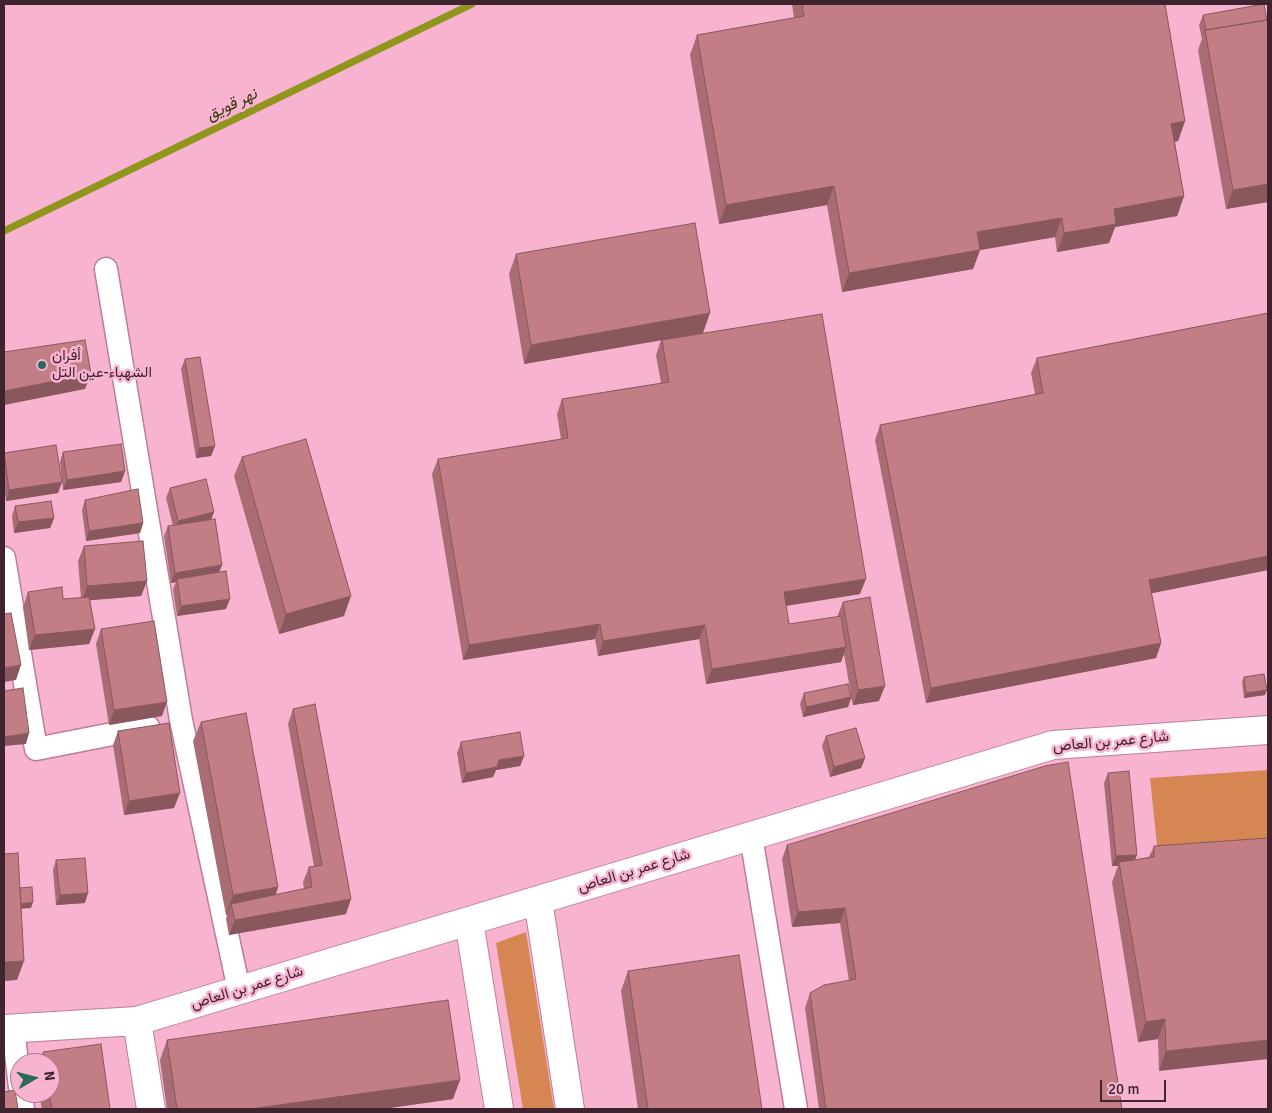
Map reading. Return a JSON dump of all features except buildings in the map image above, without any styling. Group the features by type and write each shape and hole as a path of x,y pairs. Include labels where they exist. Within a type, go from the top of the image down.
{"street":[{"path":"106,269 181,720 239,990"},
{"path":"4,558 36,749 181,720"},
{"name":"شارع عمر بن العاص","path":"8,1029 137,1021 1053,745 1268,730"},
{"path":"751,836 796,1109"},
{"path":"538,900 570,1109"},
{"path":"469,921 496,1109"},
{"path":"137,1021 151,1109"},
{"path":"8,1029 13,1053"}],"shaded area":[{"path":"1268,770 1268,850 1166,858 1157,845 1150,778"},
{"path":"526,932 554,1109 523,1109 496,943"}],"waterway":[{"name":"نهر قويق","path":"4,231 472,4"}],"place":[{"name":"أفران الشهباء-عين التل","path":"42,365"}]}
